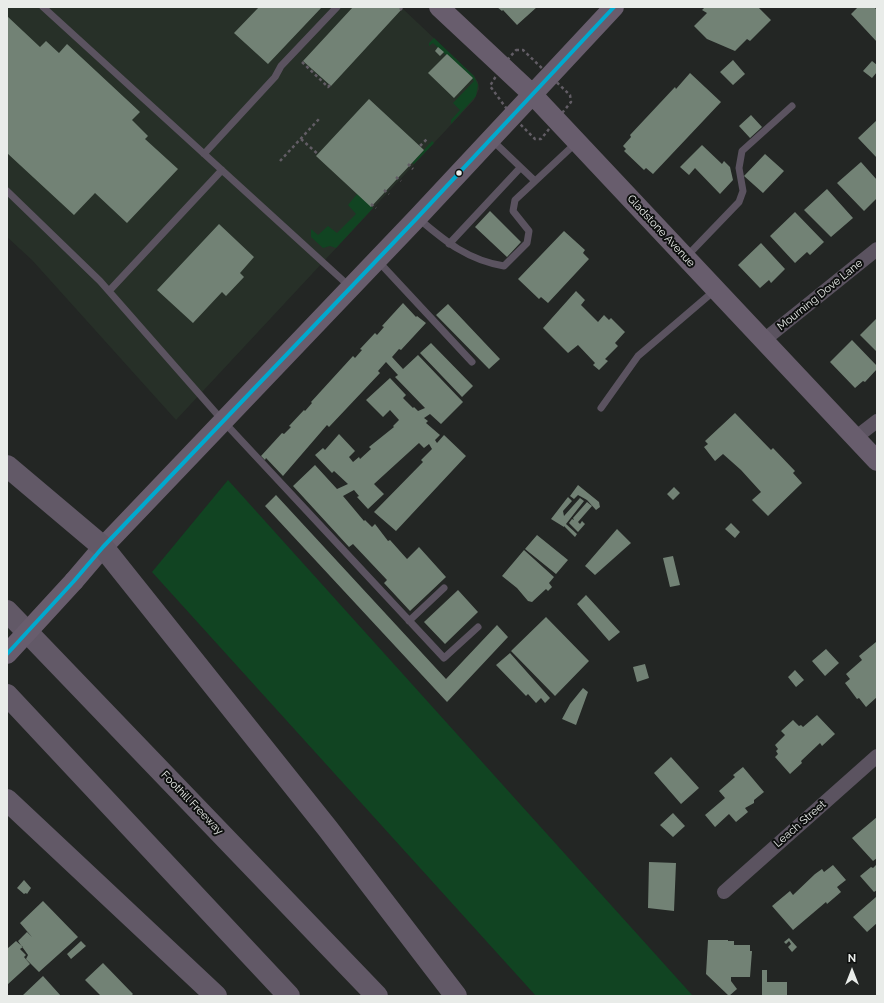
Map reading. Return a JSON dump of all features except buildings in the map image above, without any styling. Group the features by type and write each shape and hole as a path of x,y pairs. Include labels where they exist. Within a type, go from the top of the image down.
{"highway":[{"path":"7,466 103,547 328,829 456,996"},
{"name":"Foothill Freeway","path":"7,611 377,996"},
{"path":"7,695 289,996"},
{"path":"7,800 216,996"}],"main road":[{"name":"Gladstone Avenue","path":"439,7 532,94 877,461"},
{"path":"7,654 103,547 417,218 614,7"}],"street":[{"name":"Mourning Dove Lane","path":"764,340 877,249"},
{"path":"855,438 877,421"},
{"name":"Leach Street","path":"724,892 877,756"}],"lane":[{"path":"44,7 350,288"},
{"path":"204,154 275,77 281,66 337,7"},
{"path":"686,258 739,202 743,191 739,168 742,151 792,106"},
{"path":"490,139 535,181"},
{"path":"417,218 449,244 484,263 504,266 527,244 529,231 513,210 515,200 577,142"},
{"path":"449,244 520,168"},
{"path":"108,291 222,170"},
{"path":"7,191 108,291 223,421 444,658 478,627"},
{"path":"377,260 472,362"},
{"path":"601,408 638,356 716,289"},
{"path":"409,621 444,588"}],"path":[{"path":"400,10 403,7"},
{"path":"293,54 328,87 330,85"},
{"path":"280,161 320,119"},
{"path":"301,139 319,155"},
{"path":"420,146 427,139"},
{"path":"408,164 413,169"},
{"path":"396,177 401,181"},
{"path":"384,190 389,194"},
{"path":"371,204 376,208"}],"shaded area":[{"path":"7,7 401,7 474,76 478,82 479,89 474,100 176,420 32,260 7,237"}],"green space":[{"path":"434,38 474,76 478,85 476,96 451,124 451,120 460,110 453,103 474,81 433,43 429,46 429,43"},
{"path":"432,141 434,143 414,164 412,163"},
{"path":"357,194 373,208 336,248 330,246 323,248 311,237 311,229 318,235 328,226 337,233 356,214 348,205"},
{"path":"228,480 693,996 536,996 152,572"}],"transit line":[{"path":"7,654 103,547 417,218 614,7"}]}
